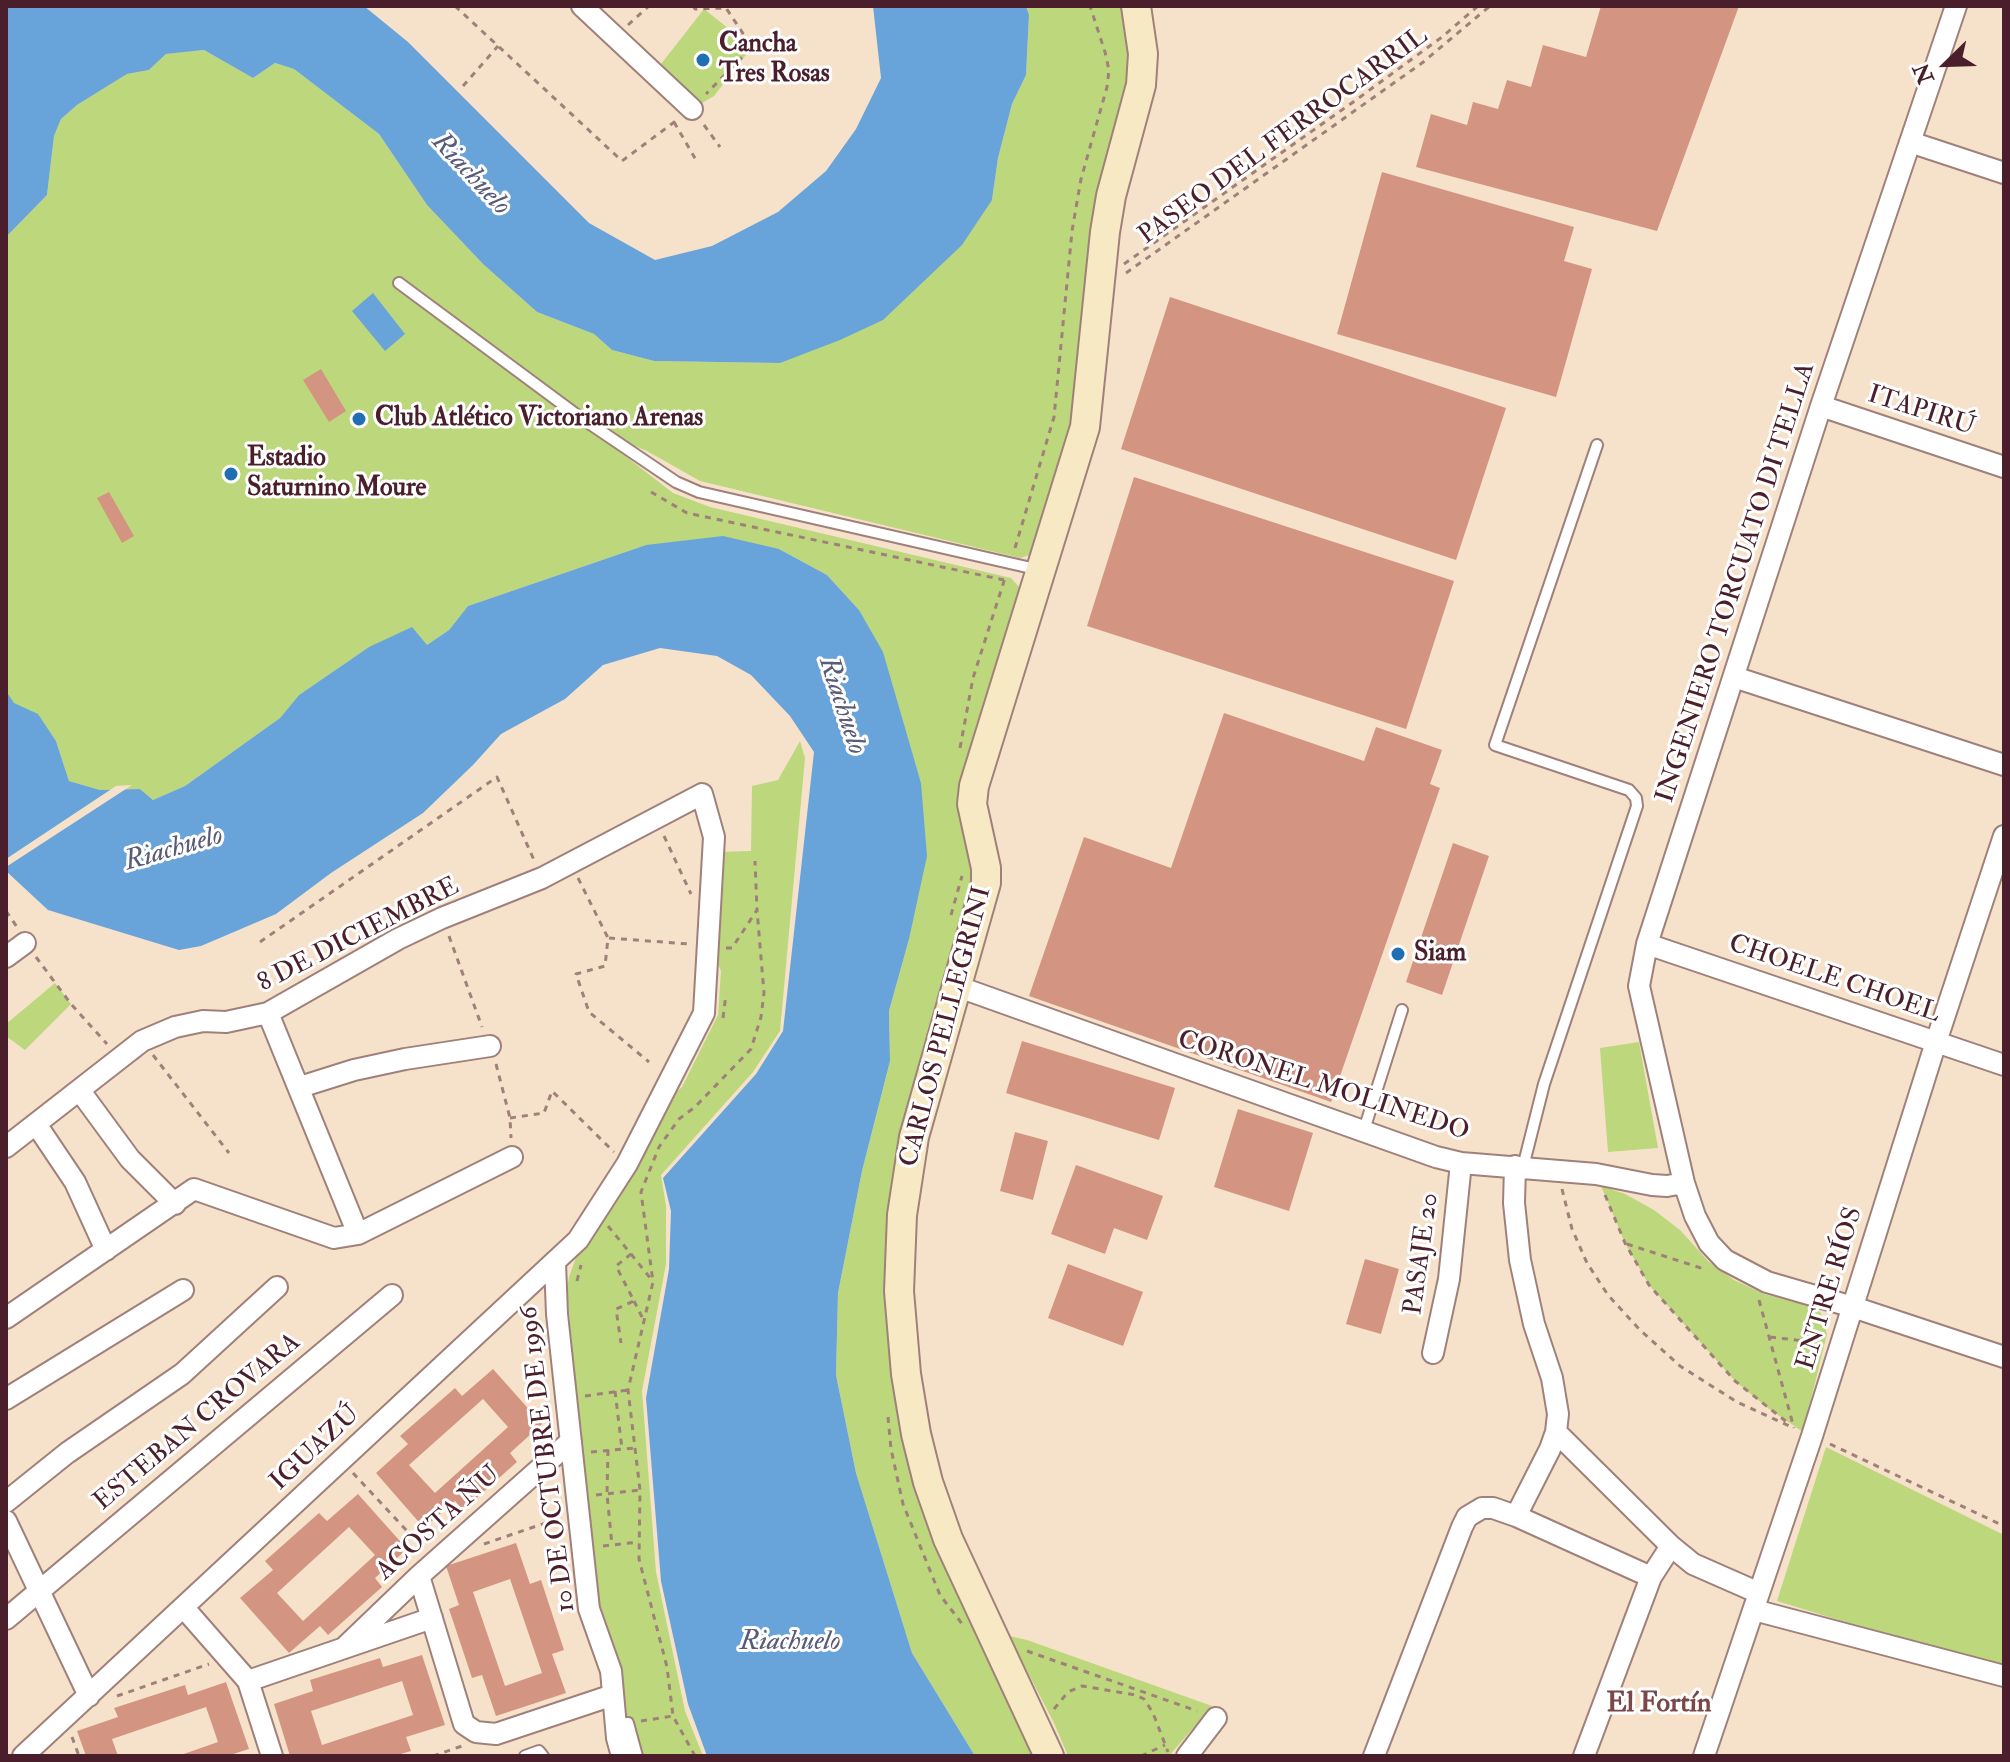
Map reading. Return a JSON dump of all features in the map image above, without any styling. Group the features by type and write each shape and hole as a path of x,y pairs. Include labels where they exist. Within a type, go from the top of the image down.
{"street":[{"path":"582,6 692,109"},
{"name":"CARLOS PELLEGRINI","path":"1049,1756 948,1539 928,1482 906,1374 899,1291 902,1215 914,1137 986,883 986,868 972,804 974,786 1085,427 1097,289 1111,196 1141,85 1143,54 1136,6"},
{"name":"INGENIERO TORCUATO DI TELLA","path":"1684,1183 1639,986 1647,944 1821,406 1956,6"},
{"path":"1910,142 2004,173"},
{"name":"ITAPIRÚ","path":"1821,406 2004,467"},
{"path":"1734,677 2004,765"},
{"name":"8 DE DICIEMBRE","path":"6,1147 142,1041 175,1027 203,1021 226,1022 268,1013 398,939 542,878 702,794"},
{"name":"IGUAZÚ","path":"23,1756 578,1240 627,1164 704,1013 714,837 702,794"},
{"name":"ENTRE RÍOS","path":"1704,1756 1757,1601 1803,1432 1841,1345 2004,836"},
{"path":"6,957 25,943"},
{"name":"CHOELE CHOEL","path":"1647,944 2004,1065"},
{"name":"CORONEL MOLINEDO","path":"956,986 1436,1157 1461,1163 1559,1169 1652,1185 1684,1183"},
{"path":"268,1013 358,1234"},
{"path":"300,1087 354,1070 490,1046"},
{"path":"80,1091 130,1159 175,1204"},
{"path":"36,1124 75,1182 106,1250"},
{"path":"6,1318 194,1189 334,1238 358,1234 512,1157"},
{"name":"PASAJE 20","path":"1433,1353 1449,1279 1461,1163"},
{"path":"1516,1516 1556,1432 1556,1395 1534,1324 1520,1260 1514,1203 1519,1166"},
{"path":"1684,1183 1695,1216 1709,1243 1725,1260 1755,1278 2004,1357"},
{"name":"10 DE OCTUBRE DE 1996","path":"555,1263 557,1314 589,1609 611,1671 613,1695 622,1724 622,1756"},
{"path":"6,1502 67,1453 182,1374 277,1287"},
{"path":"6,1399 183,1290"},
{"name":"ESTEBAN CROVARA","path":"6,1619 392,1295"},
{"path":"1556,1432 1671,1546 1693,1564 1757,1601 2004,1676"},
{"name":"ACOSTA ÑU","path":"344,1648 419,1576 572,1447"},
{"path":"1381,1754 1467,1517 1482,1508 1493,1508 1651,1577"},
{"path":"6,1521 92,1693"},
{"path":"1584,1756 1651,1577 1671,1546"},
{"path":"419,1576 464,1724 476,1732 496,1734 613,1695"},
{"path":"184,1608 248,1681 272,1756"},
{"name":"ACOSTA ÑU","path":"248,1681 432,1618"},
{"path":"1187,1756 1216,1718"}],"lane":[{"path":"399,283 577,415 676,482 699,492 1042,570"},
{"path":"1519,1166 1637,806 1636,798 1629,790 1495,745 1597,445"},
{"path":"1363,1133 1402,1010"},
{"path":"622,1724 637,1756"},
{"path":"525,1756 539,1751 543,1756"}],"path":[{"path":"455,6 622,161 692,109 752,47 726,8 695,9 693,6"},
{"path":"614,36 649,6"},
{"path":"1097,289 1442,37 1478,6"},
{"name":"PASEO DEL FERROCARRIL","path":"1097,289 1422,63 1490,6"},
{"path":"463,86 498,46"},
{"path":"692,109 720,147"},
{"path":"674,122 696,160"},
{"path":"651,492 687,513 1004,580"},
{"path":"260,942 497,777 542,878"},
{"path":"655,818 691,891 691,905"},
{"path":"695,1756 673,1716 667,1667 639,1559 640,1490 628,1390 653,1282 641,1192 659,1147 679,1119 695,1107 751,1049 761,1017 764,993 755,861"},
{"path":"571,864 608,938 605,966 576,974 589,1012 649,1062"},
{"path":"608,938 732,948 757,910"},
{"path":"442,918 490,1046 510,1118 512,1157"},
{"path":"25,943 71,1004 121,1058"},
{"path":"719,1027 726,1013 726,984"},
{"path":"142,1041 229,1153"},
{"path":"510,1118 544,1113 552,1091 627,1164"},
{"path":"1559,1169 1563,1200 1587,1263 1608,1295 1639,1329 1680,1366 1737,1402 2004,1526"},
{"path":"1596,1174 1625,1243 1649,1285 1735,1381 1803,1432"},
{"path":"596,1212 653,1282"},
{"path":"1625,1243 1712,1272"},
{"path":"631,1254 616,1266 644,1322"},
{"path":"575,1291 583,1258"},
{"path":"1755,1278 1770,1337 1803,1432"},
{"path":"621,1343 616,1309 634,1301"},
{"path":"1770,1337 1841,1345"},
{"path":"566,1399 628,1390"},
{"path":"615,1391 622,1449"},
{"path":"572,1447 608,1450 635,1448"},
{"path":"608,1450 607,1494 612,1545"},
{"path":"341,1461 436,1562"},
{"path":"479,1546 578,1504 607,1494 640,1490"},
{"path":"583,1548 639,1542"},
{"path":"1028,1661 1022,1648 1216,1718"},
{"path":"92,1693 105,1700 227,1658"},
{"path":"1047,1698 1053,1710 1068,1692 1082,1686 1137,1692 1149,1706 1170,1756"},
{"path":"622,1724 673,1716"},
{"path":"1141,1756 1165,1745"}],"green space":[{"path":"1026,6 1124,6 1132,55 1127,99 1105,159 1100,186 1074,431 1040,552 1020,558 700,481 626,442 615,448 673,493 710,507 1011,578 1027,596 974,763 980,869 908,1138 901,1373 1035,1756 975,1756 912,1653 856,1473 836,1375 838,1293 862,1171 890,1061 889,1011 909,939 921,783 901,719 859,610 827,575 779,549 646,545 468,606 449,630 427,645 369,647 299,695 280,718 185,786 153,800 140,789 100,790 69,781 56,741 38,715 13,703 6,691 6,237 47,195 54,136 61,119 77,105 127,74 149,70 166,54 204,50 253,78 275,63 294,69 379,134 427,205 483,264 537,312 594,334 612,350 654,361 780,363 992,200 998,158 1012,104 1026,75 1029,15"},
{"name":"Cancha Tres Rosas","path":"704,9 752,47 714,96 692,109 654,73"},
{"path":"800,741 805,758 780,1031 753,1072 661,1175 666,1206 666,1264 642,1391 656,1572 685,1711 703,1756 627,1756 594,1599 567,1290 569,1277 578,1252 671,1097 682,1087 718,1015 721,971 714,953 718,852 751,851 752,786 778,780"},
{"path":"55,983 71,1004 25,1050 6,1036 6,1024"},
{"path":"1639,1042 1658,1148 1608,1152 1600,1048"},
{"path":"1601,1186 1625,1194 1654,1210 1680,1230 1708,1261 1734,1280 1764,1294 1813,1307 1821,1313 1827,1334 1803,1432 1735,1381 1649,1285 1625,1243"},
{"path":"1826,1447 2004,1535 2004,1671 1777,1601"},
{"path":"1009,1636 1212,1706 1169,1756 1068,1756"}],"water":[{"name":"Riachuelo","path":"6,6 364,6 408,42 589,223 655,260 712,246 778,212 826,171 856,129 881,78 873,6 1026,6 1029,15 1026,75 1012,104 998,158 992,200 962,245 883,320 780,363 654,361 612,350 594,334 537,312 483,264 427,205 379,134 294,69 275,63 253,78 204,50 166,54 149,70 127,74 77,105 61,119 54,136 47,195 6,237"},
{"path":"373,293 405,334 385,351 352,311"},
{"name":"Riachuelo","path":"723,536 779,549 827,575 859,610 883,652 921,783 927,856 889,1011 890,1061 862,1171 838,1293 836,1375 856,1473 912,1653 975,1756 707,1756 688,1704 661,1581 646,1398 669,1269 671,1211 663,1178 756,1074 783,1031 814,752 790,716 751,675 717,656 660,648 603,665 565,699 501,734 423,813 331,873 276,914 201,946 179,950 48,910 6,871 6,691 14,703 38,714 56,741 69,781 100,790 140,789 153,800 185,786 280,718 299,695 369,647 412,627 427,645 449,630 468,606 646,545"}],"pier":[{"path":"132,785 6,867 6,859 116,786"}],"building":[{"path":"1601,6 1739,6 1657,231 1416,167 1431,114 1467,125 1473,102 1498,109 1507,80 1531,87 1543,45 1586,57"},
{"path":"1382,172 1574,227 1564,261 1592,269 1556,397 1337,334"},
{"path":"1170,297 1506,408 1456,560 1121,449"},
{"path":"321,369 346,411 329,422 303,380"},
{"path":"1134,477 1454,581 1406,729 1087,626"},
{"path":"109,492 134,536 122,543 97,498"},
{"path":"1224,713 1364,761 1376,727 1442,750 1430,784 1440,788 1331,1102 1029,996 1084,837 1171,868"},
{"path":"1453,843 1489,856 1442,995 1406,982"},
{"path":"1022,1041 1175,1088 1159,1140 1006,1093"},
{"path":"1238,1109 1313,1133 1289,1211 1214,1187"},
{"path":"1015,1132 1048,1141 1033,1200 1000,1191"},
{"path":"1076,1165 1163,1196 1147,1240 1114,1228 1105,1254 1051,1234"},
{"path":"1365,1259 1399,1269 1381,1334 1346,1324"},
{"path":"1068,1264 1143,1292 1123,1346 1048,1318"},
{"path":"493,1369 542,1424 510,1453 517,1462 463,1510 455,1501 424,1528 376,1473 408,1444 400,1436 455,1388 462,1396","holes":["483,1399 508,1427 435,1493 409,1465"]},
{"path":"358,1494 407,1549 375,1578 382,1587 328,1635 320,1626 289,1653 240,1598 273,1570 265,1561 319,1513 327,1521","holes":["349,1527 375,1555 303,1621 277,1593"]},
{"path":"516,1543 530,1584 541,1580 564,1650 552,1654 566,1693 496,1716 482,1675 472,1678 449,1609 459,1605 446,1566","holes":["510,1579 542,1673 505,1686 473,1592"]},
{"path":"422,1655 445,1725 406,1737 411,1751 394,1756 290,1756 274,1704 313,1691 310,1680 380,1658 383,1667","holes":["402,1681 413,1715 322,1745 311,1711"]},
{"path":"226,1682 249,1749 227,1756 178,1756 218,1742 206,1707 112,1739 118,1756 86,1756 77,1731 118,1717 114,1708 185,1685 188,1695"}],"place":[{"name":"Cancha Tres Rosas","path":"703,60"},
{"name":"Club Atlético Victoriano Arenas","path":"359,419"},
{"name":"Estadio Saturnino Moure","path":"231,474"},
{"name":"Siam","path":"1398,954"}],"district":[{"name":"El Fortín","path":"1659,1705"}]}
